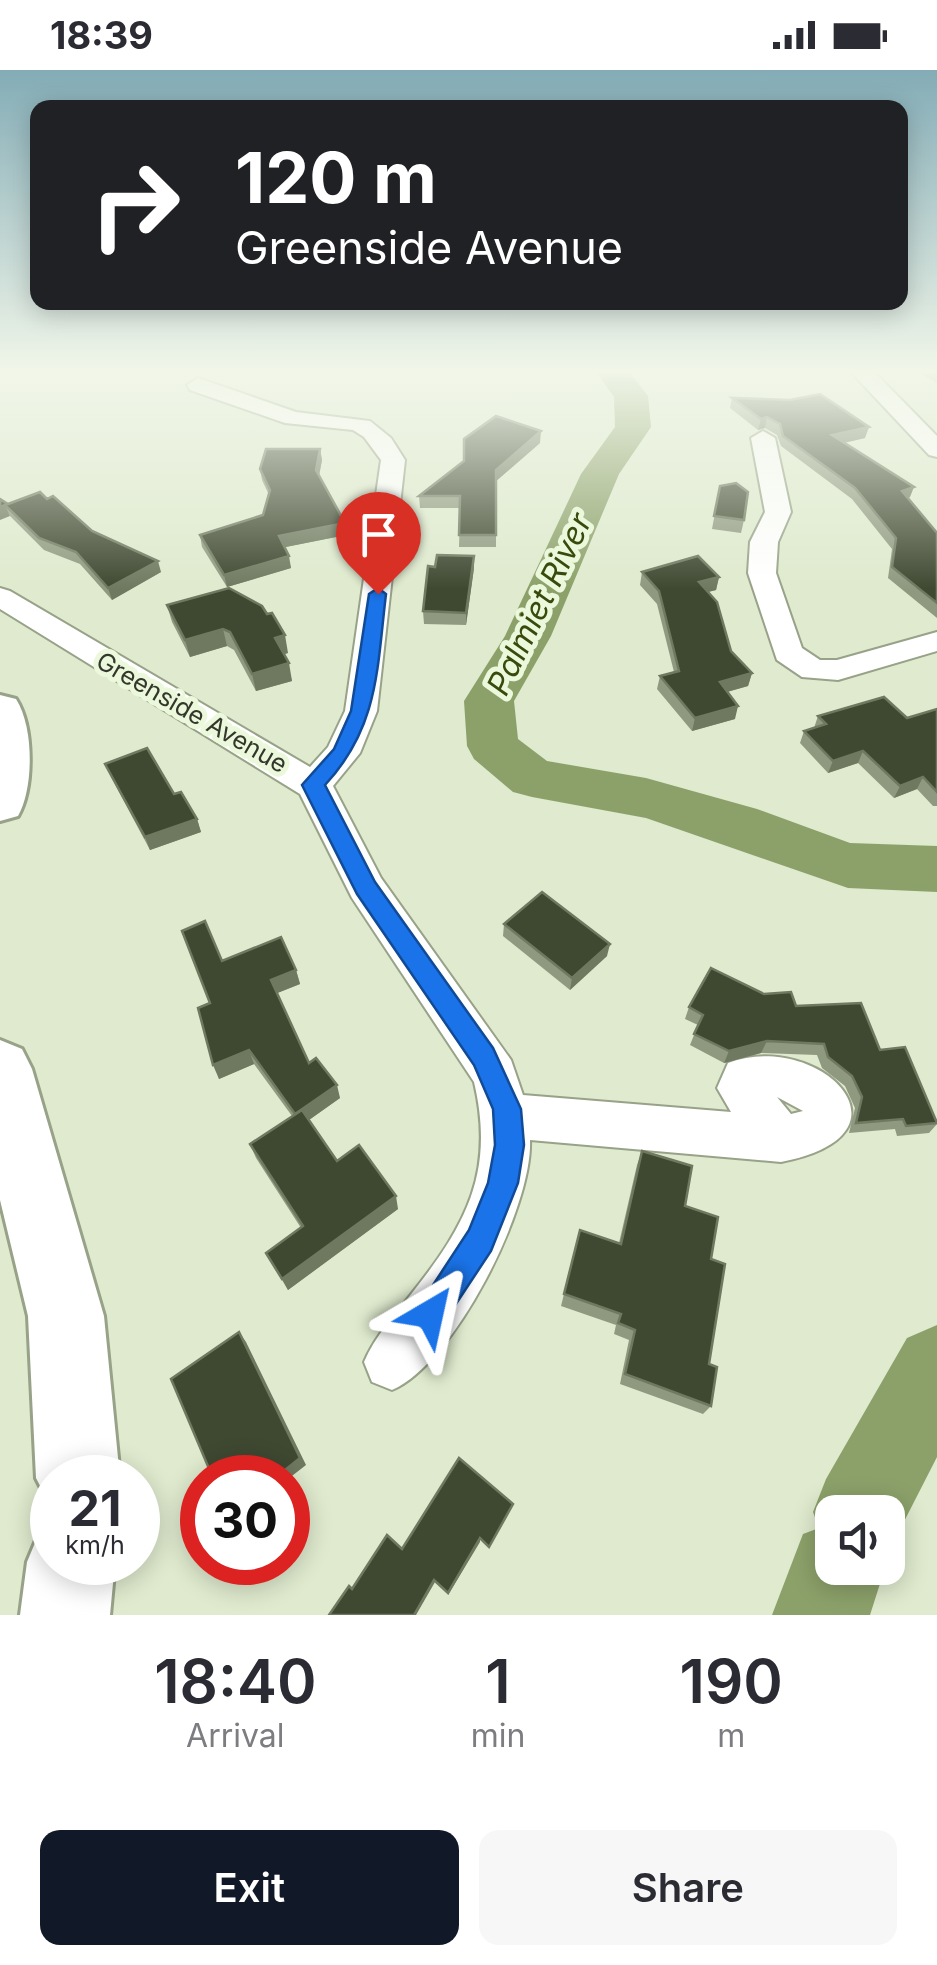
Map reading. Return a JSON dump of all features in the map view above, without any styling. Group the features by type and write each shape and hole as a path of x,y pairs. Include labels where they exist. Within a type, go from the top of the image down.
{"main road":[{"path":"0,710 4,764 0,803"},
{"path":"0,1069 66,1316 76,1455"},
{"path":"65,1615 69,1585"}],"street":[{"name":"Greenside Avenue","path":"0,597 313,785 343,753 361,711 393,460 384,445"},
{"path":"764,445 778,512 764,542 762,573 781,641 795,661 813,670 838,670 937,641"},
{"path":"313,785 386,920 495,1075 508,1116 510,1145 503,1183 480,1240 450,1290 392,1362"},
{"path":"508,1116 781,1138"}],"building":[{"path":"464,445 525,445 496,470 496,535 459,535 460,496 419,496 464,461"},
{"path":"796,445 848,445 914,487 902,491 937,533 937,603 892,567 896,538 855,488"},
{"path":"266,449 320,449 316,470 345,523 279,536 289,556 224,575 200,535 263,515 270,490 260,469"},
{"path":"736,483 748,492 744,520 714,516 720,486"},
{"path":"40,492 47,499 53,496 92,531 158,561 108,588 76,552 39,538 5,505 0,507 0,499 8,504"},
{"path":"437,555 474,556 466,613 423,611 428,566 435,567"},
{"path":"698,556 719,577 699,582 717,602 731,651 752,673 720,682 738,706 695,718 660,676 679,671 659,591 642,572"},
{"path":"229,588 262,606 267,614 272,613 285,635 275,638 289,663 252,674 230,632 223,629 185,640 167,605"},
{"path":"884,697 907,718 937,709 937,792 923,777 900,786 863,751 833,761 804,731 826,724 818,716"},
{"path":"147,748 174,794 181,792 197,819 145,837 105,764"},
{"path":"542,892 610,944 572,978 504,924"},
{"path":"205,921 222,961 281,937 296,970 271,980 309,1063 316,1058 337,1085 295,1114 249,1050 213,1065 198,1008 210,1003 182,931"},
{"path":"711,968 764,994 791,992 796,1006 861,1003 880,1050 905,1047 937,1123 906,1126 903,1119 856,1123 862,1097 852,1076 828,1057 824,1044 767,1041 729,1051 694,1034 703,1015 689,1007"},
{"path":"302,1110 337,1161 359,1145 396,1196 282,1279 266,1253 303,1226 250,1144"},
{"path":"642,1151 692,1166 685,1206 718,1217 711,1259 725,1264 709,1364 717,1367 711,1406 625,1374 635,1330 618,1323 621,1314 564,1294 580,1230 621,1244"},
{"path":"239,1332 299,1455 203,1455 171,1379"},
{"path":"459,1458 513,1504 489,1547 480,1538 448,1593 434,1580 414,1615 329,1615 349,1586 352,1589 387,1535 402,1549"}],"waterway":[{"name":"Palmiet River","path":"620,445 600,474 528,636 489,701 493,746 532,778 646,798 737,824 848,865 937,869"},
{"name":"Palmiet River","path":"868,1495 937,1368"},
{"name":"Palmiet River","path":"821,1615 831,1585"}],"route":[{"path":"378,594 361,711 343,753 313,785 324,798 386,920 495,1075 507,1109 510,1145 503,1183 480,1240 450,1290 430,1314"}]}
